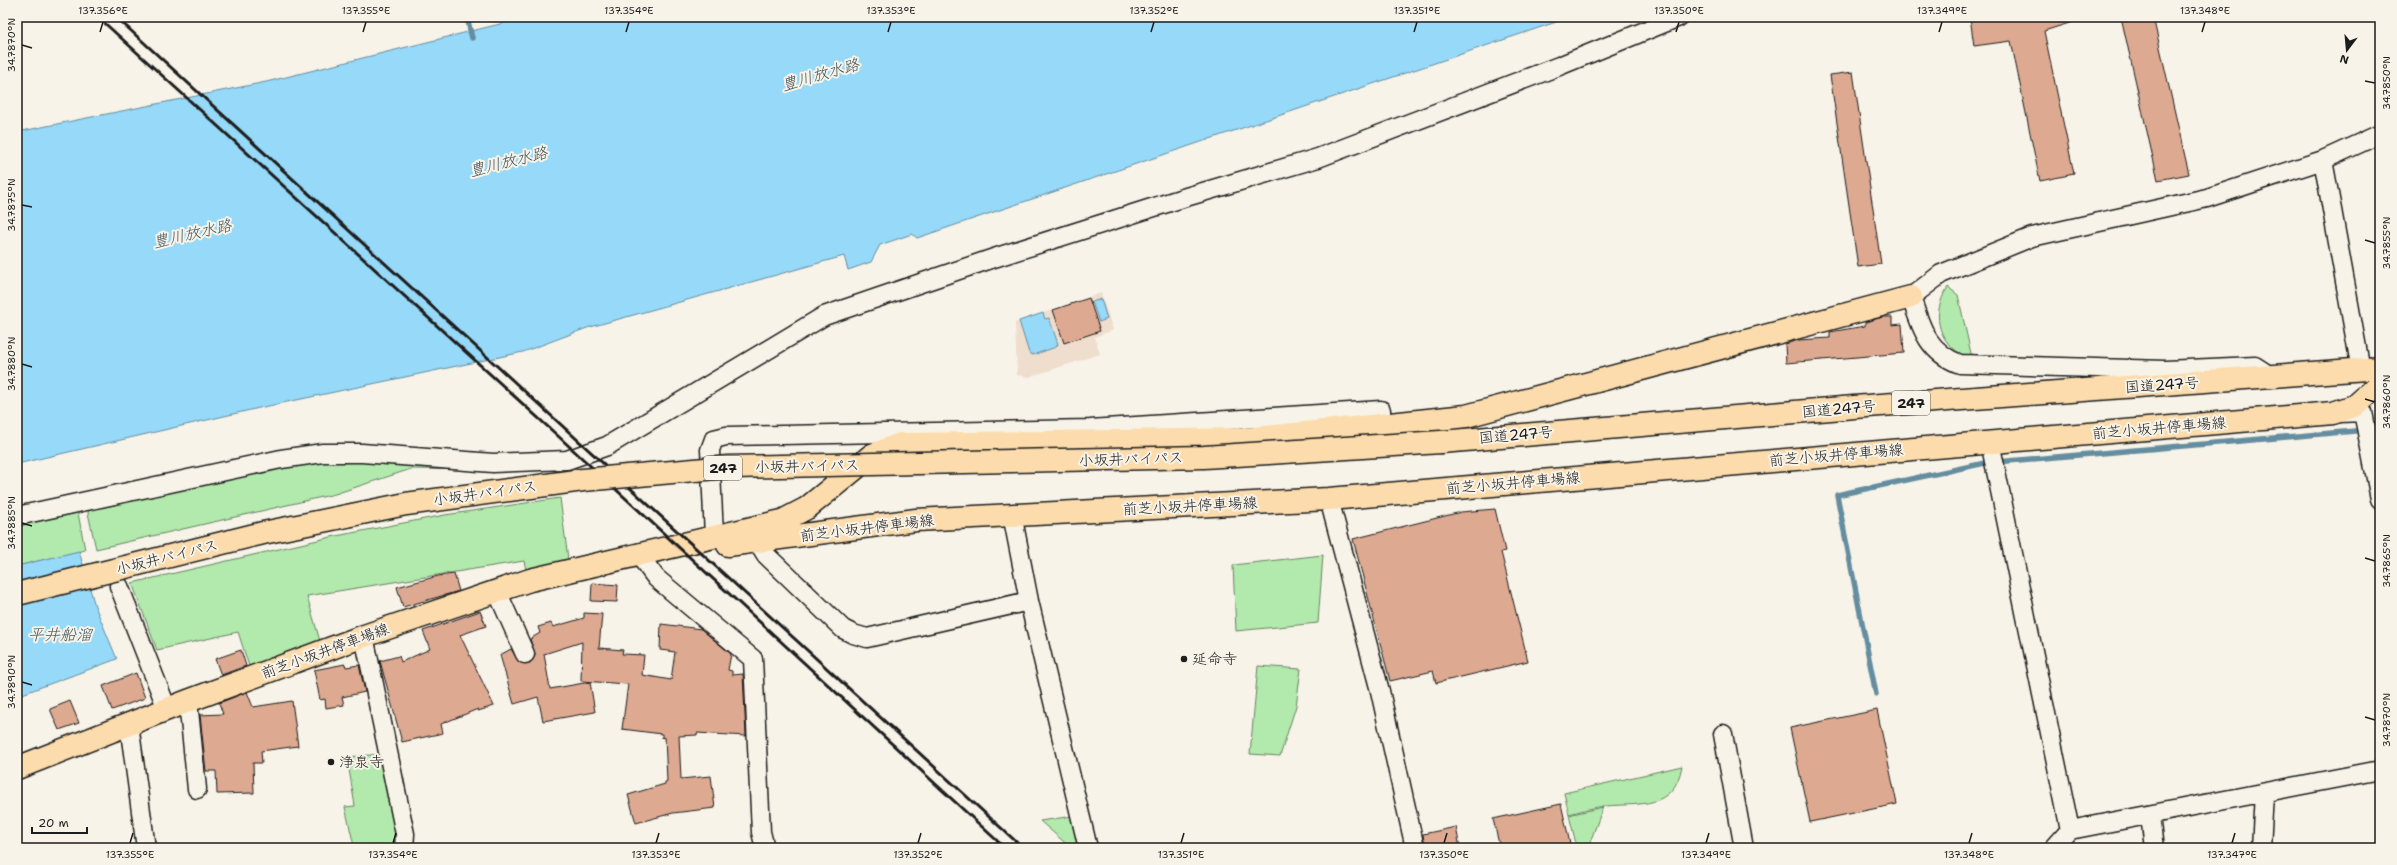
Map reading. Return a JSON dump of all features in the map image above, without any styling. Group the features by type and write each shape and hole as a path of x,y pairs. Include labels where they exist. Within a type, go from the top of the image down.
{"main road":[{"name":"前芝小坂井停車場線","path":"17,768 188,701 364,636 497,591 572,569 639,555 782,520 807,508 872,455 900,444 1246,439 1466,416 1911,297"},
{"name":"国道247号","path":"1441,442 1854,407 2370,369"},
{"name":"前芝小坂井停車場線","path":"639,555 758,542 916,520 1329,499 2333,413 2354,406 2370,391 2380,387"},
{"name":"小坂井バイパス","path":"17,594 263,533 406,504 583,480 728,467 1204,457 1441,442"}],"street":[{"path":"17,516 281,459 323,453 362,453 493,462 567,460 607,446 824,316 994,258 1186,197 1318,158 1559,66 1679,17"},
{"path":"2272,377 2255,366 2165,370 1960,364 1947,359 1934,349 1921,327 1911,297 1941,274 2032,237 2207,198 2323,160 2380,134"},
{"path":"2323,160 2370,369"},
{"path":"714,536 710,450 714,439 726,436 1090,429 1381,410 1381,426"},
{"path":"2333,413 2363,412 2380,499"},
{"path":"1990,442 2070,830"},
{"path":"1329,499 1380,691 1415,848"},
{"path":"1012,514 1029,601 1088,848"},
{"path":"758,542 766,555 843,629 867,638 1029,601"},
{"path":"639,555 656,578 754,659 761,832 765,848"},
{"path":"119,586 167,709"},
{"path":"497,591 525,654"},
{"path":"364,636 405,834 404,848"},
{"path":"188,701 197,789"},
{"path":"129,724 146,848"},
{"path":"1723,734 1744,848"},
{"path":"2054,848 2070,830 2150,816 2380,770"},
{"path":"2261,848 2264,793"},
{"path":"2150,816 2154,848"}],"shaded area":[{"path":"1101,293 1113,330 1095,337 1100,354 1029,377 1017,375 1015,323"}],"green space":[{"path":"1948,287 1958,295 1972,358 1961,354 1952,347 1940,330 1939,309 1942,298"},
{"path":"338,459 479,470 411,469 335,494 96,549 88,513 90,506 277,466"},
{"path":"560,498 568,559 526,570 524,561 307,596 320,641 249,666 238,632 157,650 132,583 331,537 445,515"},
{"path":"74,510 78,513 85,550 17,566 17,521"},
{"path":"1323,555 1318,623 1236,631 1233,565"},
{"path":"1258,666 1301,669 1296,706 1280,756 1250,754"},
{"path":"382,754 397,829 395,846 354,846 345,807 355,806 347,757"},
{"path":"1682,766 1678,780 1672,790 1663,797 1654,801 1643,804 1587,809 1569,814 1564,793"},
{"path":"1603,807 1588,848 1577,848 1569,815"},
{"path":"1073,816 1080,848 1071,848 1040,821"}],"water":[{"name":"豊川放水路","path":"528,17 1571,17 917,238 912,234 880,245 871,262 848,270 844,256 587,328 523,352 259,408 17,464 17,132 266,82"},
{"path":"1101,299 1107,319 1099,322 1092,302"},
{"path":"1043,313 1045,319 1049,318 1058,344 1056,347 1033,355 1029,353 1019,321"},
{"name":"平井船溜","path":"79,551 95,606 117,659 17,696 17,566"}],"building":[{"path":"1970,17 2078,17 2079,20 2044,31 2074,174 2040,181 2011,41 1974,46"},
{"path":"2121,17 2153,17 2189,174 2158,180"},
{"path":"1853,72 1881,264 1858,267 1830,75"},
{"path":"1089,298 1100,331 1064,343 1053,310"},
{"path":"1883,317 1892,317 1892,325 1902,324 1904,353 1786,363 1785,344 1799,340 1830,338 1830,332 1865,326 1865,322"},
{"path":"1495,509 1505,551 1501,552 1528,661 1436,683 1433,671 1390,681 1353,539 1461,512"},
{"path":"454,574 459,591 403,607 397,587 438,576"},
{"path":"592,583 618,585 617,602 591,601"},
{"path":"480,611 486,626 460,635 494,706 478,711 478,709 441,724 443,733 402,742 380,661 399,656 401,662 430,649 423,631"},
{"path":"584,613 602,614 599,648 623,650 622,654 644,655 642,675 671,680 675,652 660,650 661,624 701,629 731,654 728,670 732,671 732,675 743,674 746,736 697,733 697,735 679,736 681,779 711,776 715,808 673,813 636,823 628,795 665,784 667,781 665,737 662,738 662,734 622,729 628,684 581,681 582,642 544,654 550,689 590,682 595,712 543,721 538,697 514,704 500,655 511,649 519,662 530,663 535,655 530,639 540,633 538,627 551,623 553,627 584,618"},
{"path":"241,650 246,666 221,675 215,659"},
{"path":"345,664 346,667 359,665 365,692 342,697 344,705 326,708 325,699 320,700 314,670"},
{"path":"136,673 145,698 112,710 103,686"},
{"path":"247,692 253,707 292,701 298,746 261,751 262,763 253,763 254,793 217,794 216,771 206,771 200,715 223,714 219,703"},
{"path":"70,701 79,723 59,730 50,709"},
{"path":"1877,710 1897,804 1810,822 1790,728"},
{"path":"1561,804 1571,848 1500,848 1493,819"},
{"path":"1456,827 1460,848 1425,848 1423,834"}],"waterway":[{"path":"467,17 472,38"},
{"path":"1997,462 2355,431"},
{"path":"1876,694 1837,495 1985,463"}],"railway":[{"path":"98,17 558,436 1005,848"},
{"path":"116,17 1023,848"}],"place":[{"name":"延命寺","path":"1184,659"},
{"name":"浄泉寺","path":"331,762"}]}
